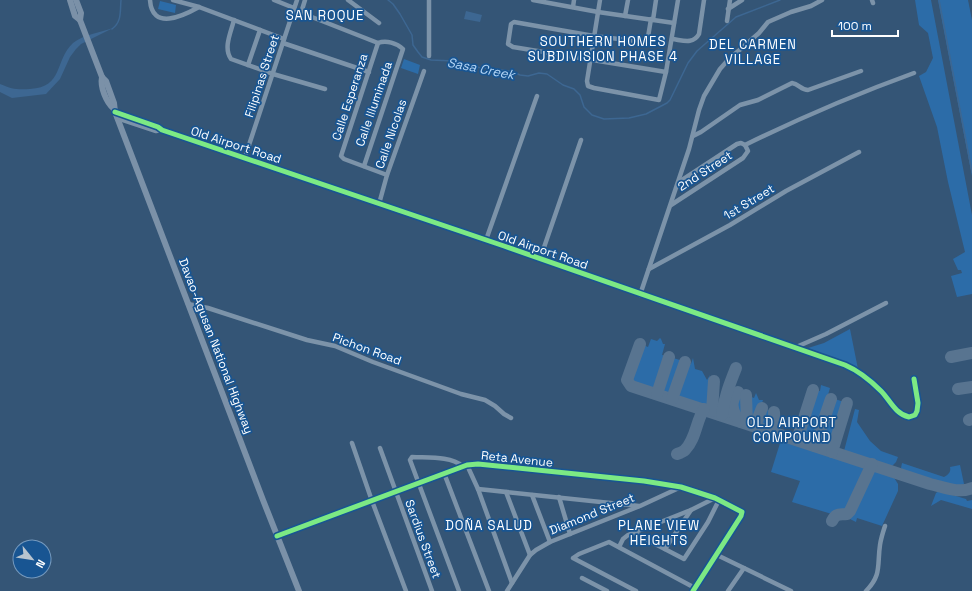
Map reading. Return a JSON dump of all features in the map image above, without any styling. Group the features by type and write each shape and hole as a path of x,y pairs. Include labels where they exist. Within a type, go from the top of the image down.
{"main road":[{"name":"Davao-Agusan National Highway","path":"70,0 75,16 80,20"},
{"name":"Davao-Agusan National Highway","path":"76,0 81,13 80,20 102,77 106,81 114,103 115,113 299,591"}],"street":[{"path":"150,0 151,8 154,13 166,20 181,16 199,7"},
{"path":"173,0 199,7 260,30 284,41 368,72"},
{"path":"274,0 301,13 378,43"},
{"name":"Filipinas Street","path":"245,158 297,0"},
{"path":"301,13 305,0"},
{"path":"348,0 379,22"},
{"path":"429,0 429,56"},
{"path":"533,0 546,1 598,12 674,23"},
{"path":"573,7 574,0"},
{"path":"600,0 587,81 588,86 591,88 659,100 666,72 678,0"},
{"path":"625,16 628,0"},
{"path":"656,0 648,37 644,42 594,36 516,22 512,23 508,38 509,45 666,72"},
{"path":"672,39 689,42 694,41 699,34 704,0"},
{"path":"727,21 730,0"},
{"path":"728,8 742,0"},
{"path":"640,295 679,182 701,103 724,64 755,37 768,22 791,12 811,6 822,0"},
{"path":"234,20 228,46 228,54 231,59 273,74 325,89"},
{"path":"248,65 260,30"},
{"name":"Calle Illuminada","path":"364,166 403,53 403,49 400,46 385,41 378,43"},
{"name":"Calle Esperanza","path":"364,166 342,158 342,153 378,43"},
{"name":"Calle Nicolas","path":"379,204 387,175 424,71"},
{"path":"693,136 740,105 758,100 792,83 796,84 802,89 808,90 861,71"},
{"path":"679,182 737,144 741,143 745,145 797,120 875,87 914,73"},
{"path":"486,240 537,96"},
{"name":"Old Airport Road","path":"115,113 836,362 858,372 883,393 896,410 902,415 909,417 914,415 918,408 914,379"},
{"path":"540,259 581,140"},
{"name":"2nd Street","path":"671,205 746,156 748,151 745,145"},
{"name":"1st Street","path":"649,269 730,225 786,191 859,152"},
{"path":"364,166 387,175"},
{"path":"794,348 826,334 886,303"},
{"name":"Pichon Road","path":"188,304 208,308 307,340 335,346 373,362 461,394 485,400 511,418"},
{"path":"352,443 406,591"},
{"name":"Sardius Street","path":"380,448 432,591"},
{"path":"459,591 417,483 410,461 412,456 454,461 465,465 478,489 512,583"},
{"name":"Reta Avenue","path":"277,536 465,465 478,464 681,487 717,499 742,512 717,555"},
{"path":"444,473 489,591"},
{"name":"Diamond Street","path":"507,591 530,555 536,550 550,542 640,506 681,487"},
{"path":"478,489 640,506"},
{"path":"506,492 530,555"},
{"path":"532,495 550,542"},
{"path":"559,497 570,534"},
{"path":"619,547 626,537 634,533 717,499"},
{"path":"634,533 684,559 708,522 717,499"},
{"path":"665,549 691,510"},
{"path":"866,591 874,581 877,573 880,561 880,543 885,526"},
{"path":"636,591 573,558 579,554 609,542 694,590 717,555 784,590 791,591"},
{"path":"728,591 744,568"},
{"path":"582,578 607,591"}],"shaded area":[{"path":"915,0 931,0 972,215 972,294 957,297 951,276 962,273 961,270 958,270 953,259 965,252 948,182 937,127 919,76 926,72 933,58 928,33 919,25"},
{"path":"938,0 968,0 972,20 972,176"},
{"path":"160,1 176,5 175,13 158,9"},
{"path":"466,11 482,15 480,22 464,19"},
{"path":"113,28 81,44 70,57 60,79 46,94 12,98 0,92 0,84 11,88 30,89 48,84 54,78 67,50 73,43 87,36"},
{"path":"404,59 420,65 418,74 401,68"},
{"path":"850,329 858,369 808,348 824,343"},
{"path":"660,338 663,344 665,344 662,355 667,356 663,369 661,368 659,374 661,375 657,390 631,381 630,377 641,346 643,345 648,347 651,339 657,341"},
{"path":"670,357 683,361 671,394 659,390 667,370"},
{"path":"693,358 695,369 702,371 707,380 710,375 709,380 712,381 711,408 675,396 686,363 691,364"},
{"path":"821,385 830,388 827,398 829,399 816,438 812,441 800,437 800,435 815,390 820,391"},
{"path":"741,393 744,394 744,416 741,418 736,415 735,406 737,396"},
{"path":"756,393 759,400 763,400 756,420 753,421 748,418 749,396 754,398"},
{"path":"832,398 844,402 831,444 827,446 819,443 819,439"},
{"path":"763,408 770,411 772,414 771,427 761,424 759,421"},
{"path":"855,409 859,410 857,422 870,441 881,451 898,457 896,462 891,467 844,451"},
{"path":"781,440 868,468 847,511 835,515 792,502 800,481 771,472"},
{"path":"902,463 944,477 949,473 950,467 960,465 964,484 952,486 904,471 901,468"},
{"path":"872,470 893,476 898,484 898,491 882,526 857,518 856,522 848,518"},
{"path":"939,491 966,499 967,501 972,500 972,509 941,500 931,506 936,493"}],"waterway":[{"name":"Sasa Creek","path":"112,29 119,20 121,0"},
{"name":"Sasa Creek","path":"388,0 400,14 412,35 413,45 422,57 431,60 454,61 481,68 511,71 520,75 528,76 539,73 547,74 563,85 574,89 580,95 584,107 592,115 604,119 629,118 646,114 667,103 670,100 688,63 697,51 736,17 780,0"},
{"path":"939,0 972,172"}],"taxiway":[{"path":"640,344 627,380 631,386 930,484 956,490 967,490 972,488"},
{"path":"951,357 972,353"},
{"path":"657,394 669,357"},
{"path":"672,399 685,362"},
{"path":"722,415 729,385 736,368"},
{"path":"712,411 714,381"},
{"path":"958,389 972,387"},
{"path":"797,440 813,390"},
{"path":"738,392 733,400 733,407 735,415 741,422"},
{"path":"746,395 747,423"},
{"path":"815,446 831,399"},
{"path":"832,452 847,403"},
{"path":"755,426 762,408"},
{"path":"677,454 684,451 689,446 704,409"},
{"path":"774,412 775,433"},
{"path":"832,521 836,516 847,514 850,511 872,464"}],"cycle path":[{"path":"115,112 158,127 162,130 504,246 845,365 855,370 868,380 881,391 896,410 909,417 915,415 917,411 918,403 914,379"},
{"path":"277,536 467,465 478,464 644,481 681,487 715,498 742,512 741,516 693,591"}],"district":[{"name":"SAN ROQUE","path":"325,15"},
{"name":"SOUTHERN HOMES SUBDIVISION PHASE 4","path":"603,48"},
{"name":"DEL CARMEN VILLAGE","path":"753,52"},
{"name":"OLD AIRPORT COMPOUND","path":"792,430"},
{"name":"DOÑA SALUD","path":"489,525"},
{"name":"PLANE VIEW HEIGHTS","path":"659,532"}]}
